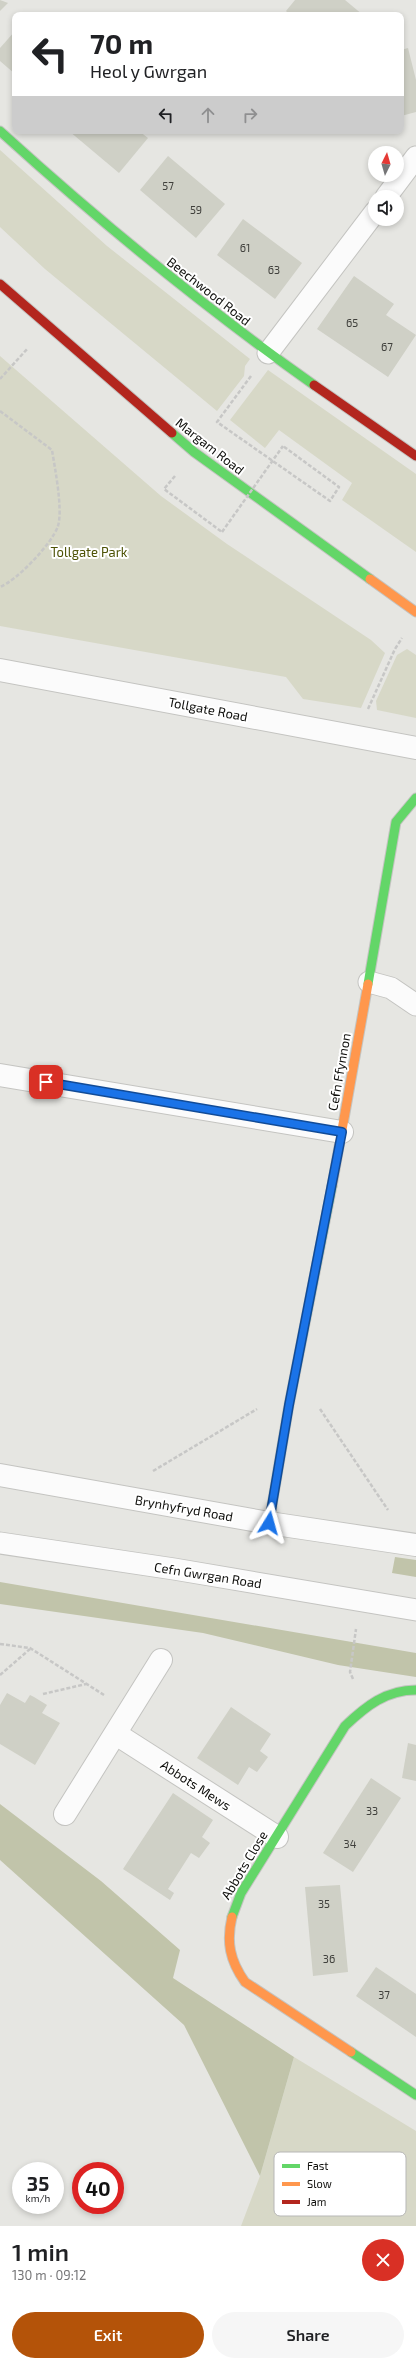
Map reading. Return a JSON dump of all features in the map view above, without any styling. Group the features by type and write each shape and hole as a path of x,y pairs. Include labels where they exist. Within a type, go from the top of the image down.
{"street":[{"name":"Beechwood Road","path":"0,131 44,173 140,254 268,353 416,456"},
{"name":"Margam Road","path":"0,284 194,452 416,612"},
{"name":"Tollgate Road","path":"0,670 416,748"},
{"name":"Cefn Ffynnon","path":"269,1523 289,1405 342,1132 396,822 416,798"},
{"path":"0,1075 342,1132"},
{"name":"Brynhyfryd Road","path":"0,1475 269,1523 416,1545"},
{"path":"65,1814 161,1660"},
{"name":"Abbots Close","path":"416,1690 392,1692 366,1705 345,1726 232,1912 229,1930 230,1953 234,1968 245,1982 416,2095"},
{"name":"Abbots Mews","path":"116,1734 277,1836"}],"lane":[{"path":"391,190 416,158"},
{"path":"268,353 368,221"},
{"path":"368,982 391,988 416,1005"},
{"name":"Cefn Gwrgan Road","path":"0,1543 174,1569 416,1610"}],"path":[{"path":"0,379 48,325"},
{"path":"164,490 222,532 283,446 339,487 330,501 217,422 268,353"},
{"path":"0,411 52,450 58,489 58,526 39,554 10,583 0,587"},
{"path":"363,738 369,709 395,649 403,635"},
{"path":"0,1644 30,1648 130,1711"},
{"path":"0,1675 30,1648"},
{"path":"43,1694 87,1684"}],"green space":[{"path":"0,150 107,246 250,359 245,366 244,376 217,411 45,269 0,227"},
{"name":"Tollgate Park","path":"0,356 161,496 227,544 371,640 385,653 361,708 303,699 286,677 0,626"},
{"path":"268,370 416,474 416,552 342,500 352,483 279,430 265,448 230,420"},
{"path":"407,649 416,655 416,718 377,710 376,701 397,655"},
{"path":"395,1557 416,1560 416,1577 392,1573"},
{"path":"0,1582 416,1653 416,1677 338,1665 203,1633 0,1604"},
{"path":"0,1804 101,1881 180,1950 173,1978 294,2057 260,2176 184,2025 0,1860"},
{"path":"294,2057 416,2131 416,2226 241,2226 260,2176"}],"building":[{"path":"0,0 8,3 0,11"},
{"path":"295,0 345,0 359,12 287,12 286,11"},
{"path":"12,34 12,71 0,61 0,48"},
{"path":"408,48 416,80 416,112 404,115 404,49"},
{"path":"73,134 143,134 148,138 119,173"},
{"path":"168,156 225,204 196,238 140,190"},
{"path":"243,219 302,263 275,299 217,255"},
{"path":"354,276 394,304 386,315 416,335 388,377 317,329"},
{"path":"7,1693 25,1703 30,1695 34,1697 47,1705 42,1713 60,1723 35,1765 0,1744 0,1705"},
{"path":"231,1707 271,1734 260,1751 268,1757 257,1772 249,1767 238,1785 197,1758"},
{"path":"408,1743 416,1745 416,1781 402,1778"},
{"path":"371,1778 401,1798 353,1872 323,1853"},
{"path":"173,1793 213,1820 202,1837 210,1843 199,1858 191,1853 168,1889 174,1893 170,1900 123,1869"},
{"path":"340,1885 348,1972 313,1976 305,1887"},
{"path":"376,1967 416,1994 416,2037 356,1996"}],"traffic: fast":[{"path":"0,131 114,231 153,263 314,385"},
{"path":"172,433 194,452 370,579"},
{"path":"368,984 396,822 416,798"},
{"path":"269,1523 289,1405 332,1186"},
{"path":"232,1917 241,1893 345,1726 377,1700 395,1693 416,1690"},
{"path":"351,2052 416,2095"}],"traffic: slow":[{"path":"370,579 416,612"},
{"path":"332,1186 368,984"},
{"path":"232,1917 229,1935 231,1951 236,1966 245,1982 351,2052"}],"traffic: jam":[{"path":"0,284 172,433"},
{"path":"314,385 416,456"}],"route":[{"path":"46,1082 342,1132 289,1405 269,1523"}]}
